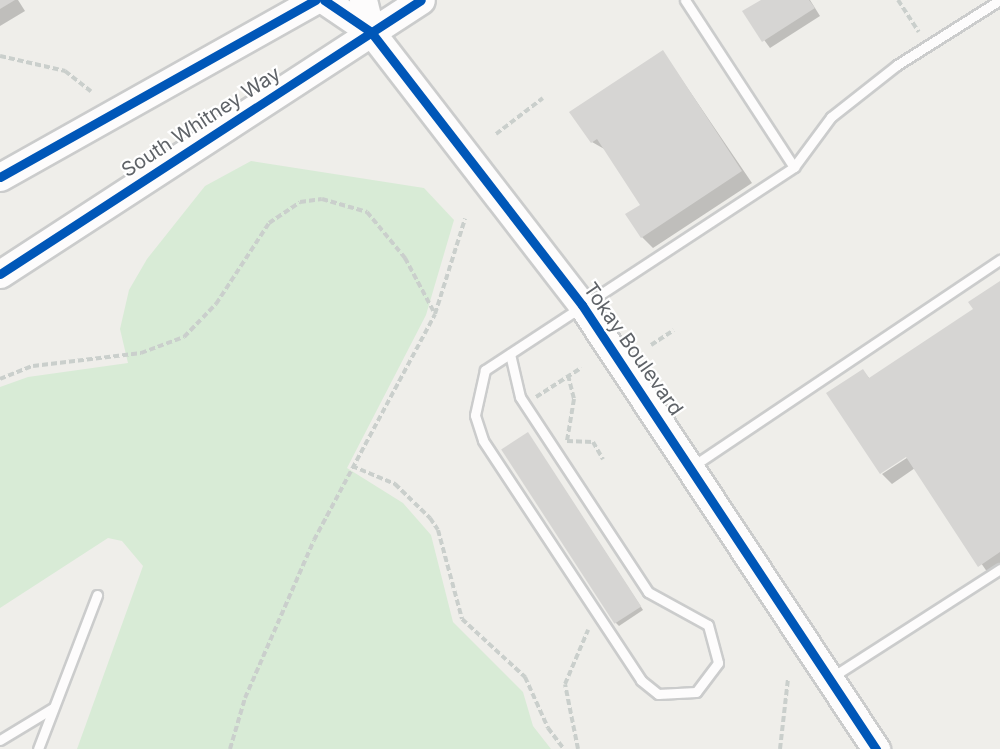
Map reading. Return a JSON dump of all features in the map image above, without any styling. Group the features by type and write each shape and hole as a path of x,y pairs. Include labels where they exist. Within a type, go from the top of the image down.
{"street":[{"path":"0,177 315,0"},
{"name":"Tokay Boulevard","path":"324,0 371,32 582,304 692,466 876,749"},
{"name":"Tokay Boulevard","path":"363,0 371,32"},
{"name":"South Whitney Way","path":"0,274 421,0"}],"lane":[{"path":"685,0 794,167"},
{"path":"510,354 525,405 648,592 708,625 718,663 711,679 696,692 657,694 641,680 483,440 475,416 477,389 485,370 582,304 794,167 831,117 928,45 1000,0"},
{"path":"692,466 1000,260"},
{"path":"830,678 1000,569"},
{"path":"38,749 97,595"},
{"path":"0,740 54,708"}],"path":[{"path":"898,0 928,45"},
{"path":"0,56 64,71 91,92"},
{"path":"496,134 543,98"},
{"path":"0,379 33,366 141,352 184,337 216,304 270,223 300,202 321,199 367,212 405,258 435,314"},
{"path":"230,749 263,652 352,466 435,314 465,219"},
{"path":"651,345 674,330"},
{"path":"525,405 581,368"},
{"path":"568,375 574,399 567,441 593,442 603,459"},
{"path":"352,466 395,484 430,518 438,530 462,619 525,677 548,728 564,749"},
{"path":"578,749 566,684 597,613"},
{"path":"780,749 788,679"}],"green space":[{"path":"251,161 424,188 454,220 426,315 347,468 403,503 431,535 453,622 523,692 533,726 551,749 77,749 143,566 122,541 108,538 0,608 0,387 28,377 128,363 120,329 129,290 147,259 205,186"}],"building":[{"path":"0,0 15,0 0,9"},
{"path":"761,0 809,0 815,8 762,42 742,11"},
{"path":"663,50 742,171 641,238 625,214 640,205 597,139 591,143 569,112"},
{"path":"1000,281 1000,552 978,567 906,457 880,474 826,393 863,369 869,378 973,309 968,302"},
{"path":"528,432 641,606 614,624 501,449"}],"cycle path":[{"path":"0,177 316,0"},
{"path":"324,0 371,32 582,305 876,749"},
{"path":"0,274 421,0"}]}
